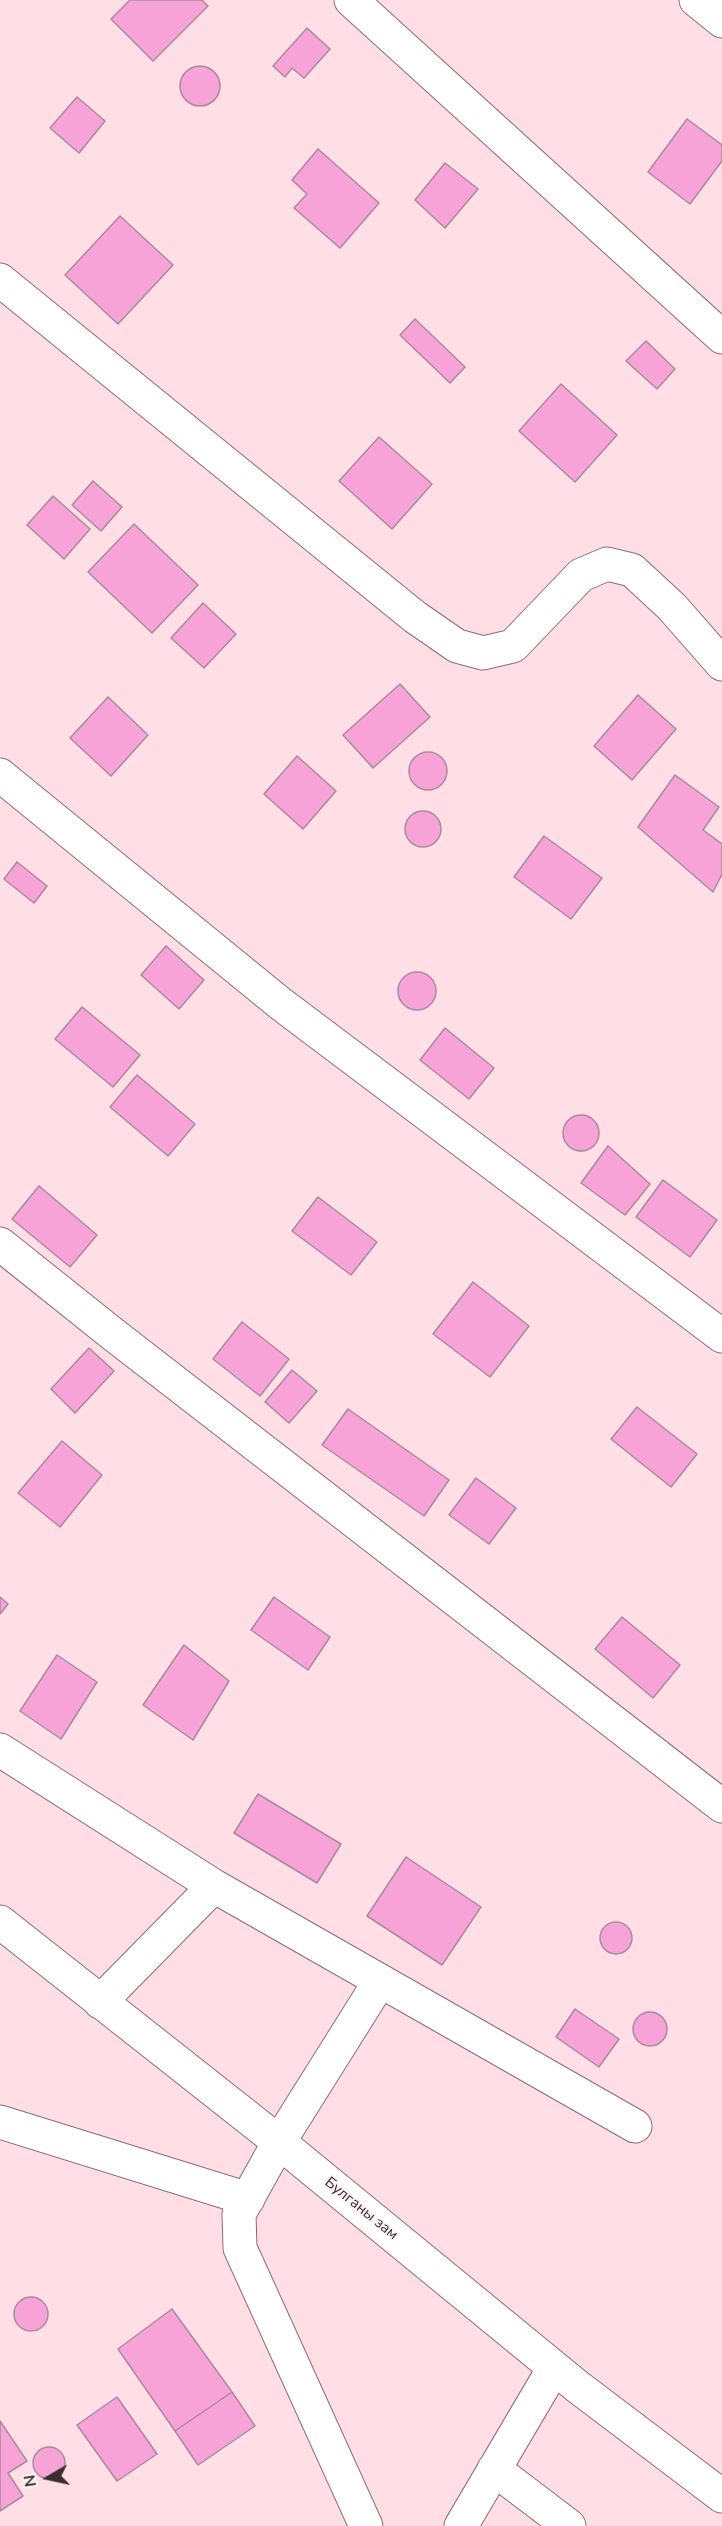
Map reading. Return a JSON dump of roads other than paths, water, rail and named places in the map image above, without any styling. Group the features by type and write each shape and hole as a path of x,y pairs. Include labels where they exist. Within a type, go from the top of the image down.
{"main road":[{"path":"351,0 722,337"},
{"path":"696,0 722,21"},
{"path":"0,280 414,618 457,646 483,653 513,646 581,575 607,564 632,570 672,607 722,664"},
{"path":"0,775 281,1004 722,1336"},
{"path":"0,1244 722,1806"},
{"path":"0,1750 214,1886 635,2126"},
{"path":"100,2002 214,1886"},
{"name":"Булганы зам","path":"0,1922 279,2142 554,2368 722,2496"},
{"path":"366,2526 240,2248 240,2214 279,2142 380,1981"},
{"path":"0,2122 248,2199"},
{"path":"460,2526 554,2368"},
{"path":"494,2469 569,2526"}]}
